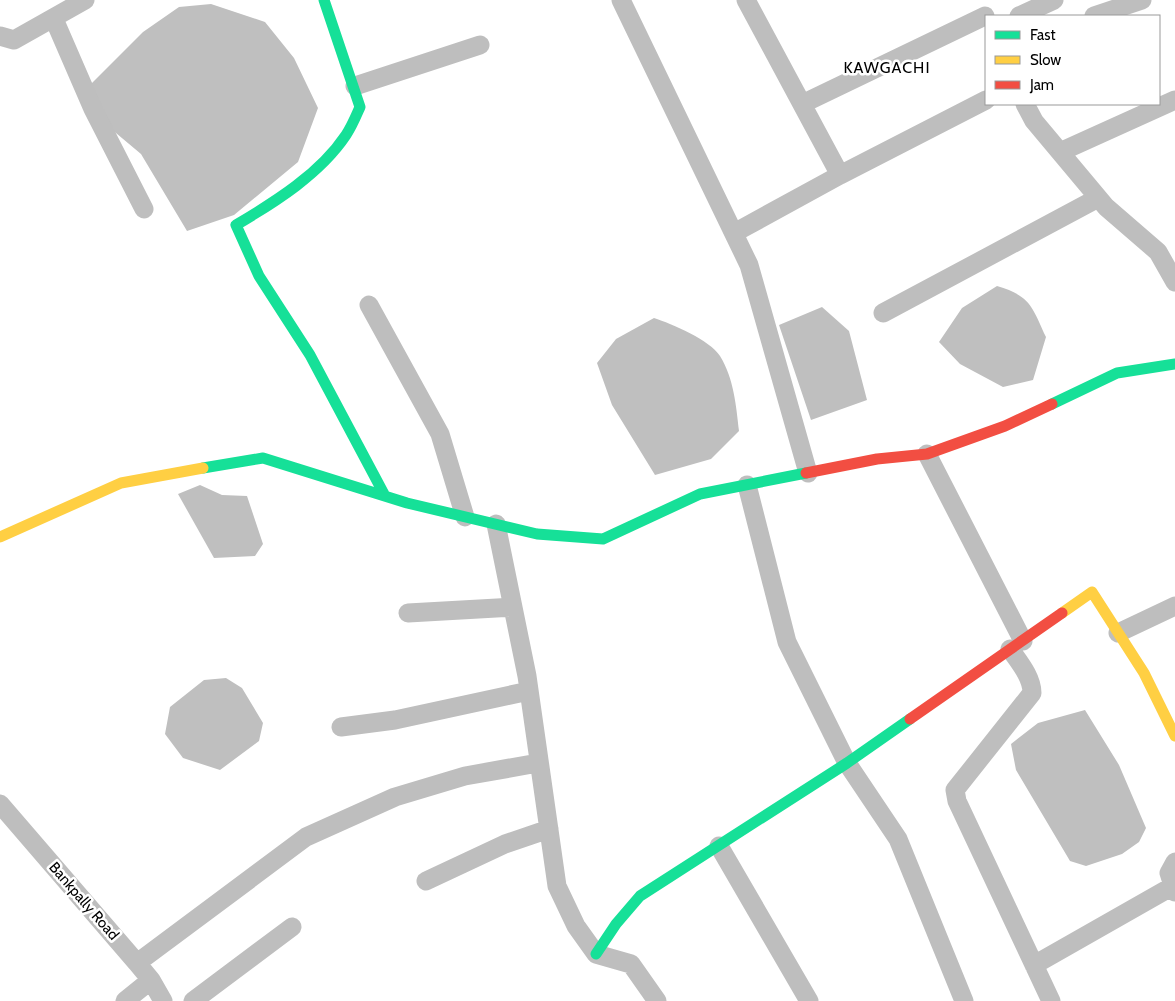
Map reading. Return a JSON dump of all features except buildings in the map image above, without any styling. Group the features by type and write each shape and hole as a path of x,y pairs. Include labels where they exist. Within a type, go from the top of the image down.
{"street":[{"path":"0,36 14,40 85,0"},
{"path":"324,0 355,86 360,107 345,137 310,174 276,202 236,225 258,276 310,355 384,494"},
{"path":"621,0 749,265 808,473"},
{"path":"746,0 840,175"},
{"path":"1021,15 1054,0"},
{"path":"1097,15 1142,0"},
{"path":"802,104 983,12"},
{"path":"54,19 93,109 144,209"},
{"path":"355,86 480,45"},
{"path":"1060,152 1175,100"},
{"path":"734,233 840,175 985,101"},
{"path":"1026,105 1034,121 1106,208 1158,252 1175,282"},
{"path":"883,313 1098,198"},
{"path":"369,305 440,434 465,516"},
{"path":"0,537 122,483 263,458 384,494 407,503 537,534 603,539 700,494 877,459 927,454 1005,426 1117,373 1175,364"},
{"path":"927,454 1016,645 1032,685 1032,693 955,790 957,801 1051,1001"},
{"path":"747,485 787,642 847,763 898,839 964,1001"},
{"path":"496,524 529,691 538,763 558,886 576,926 596,954 631,964 657,1001"},
{"path":"596,954 616,924 640,896 847,763 1092,592 1144,673 1175,736"},
{"path":"1118,633 1175,606"},
{"path":"408,613 513,607"},
{"path":"341,727 396,720 529,691"},
{"path":"137,963 306,837 395,797 465,776 538,763"},
{"name":"Bankpally Road","path":"0,804 137,963 151,980 164,1001"},
{"path":"426,881 505,844 549,829"},
{"path":"719,846 809,1001"},
{"path":"1034,965 1174,889 1169,873 1175,862"},
{"path":"193,1001 292,927"},
{"path":"125,1001 151,980"}],"shaded area":[{"path":"211,4 265,22 294,58 318,108 298,162 234,215 187,231 141,154 104,123 91,84 143,32 179,7"},
{"path":"997,286 1017,294 1029,304 1046,337 1033,380 1003,387 960,364 939,342 962,308"},
{"path":"822,307 849,331 867,400 811,420 779,325"},
{"path":"654,318 680,328 708,344 720,356 731,383 739,431 711,459 655,475 612,405 597,363 616,339"},
{"path":"200,485 222,495 247,496 263,544 255,556 214,558 178,494"},
{"path":"226,678 242,688 263,723 259,741 220,770 183,758 165,734 170,707 204,680"},
{"path":"1085,710 1119,765 1146,828 1139,842 1122,854 1086,866 1070,861 1016,770 1011,744 1038,723"}],"traffic: fast":[{"path":"324,0 360,107 346,135 310,175 281,197 236,225 259,276 310,355 384,494"},
{"path":"1052,404 1117,373 1175,364"},
{"path":"203,468 263,458 407,503 537,534 603,539 700,494 806,473"},
{"path":"596,954 616,924 640,896 847,763 910,719"}],"traffic: slow":[{"path":"0,537 121,483 203,468"},
{"path":"1062,613 1092,592 1144,673 1175,736"}],"traffic: jam":[{"path":"806,473 877,459 927,454 1005,426 1052,404"},
{"path":"910,719 1062,613"}],"district":[{"name":"KAWGACHI","path":"887,67"}]}
